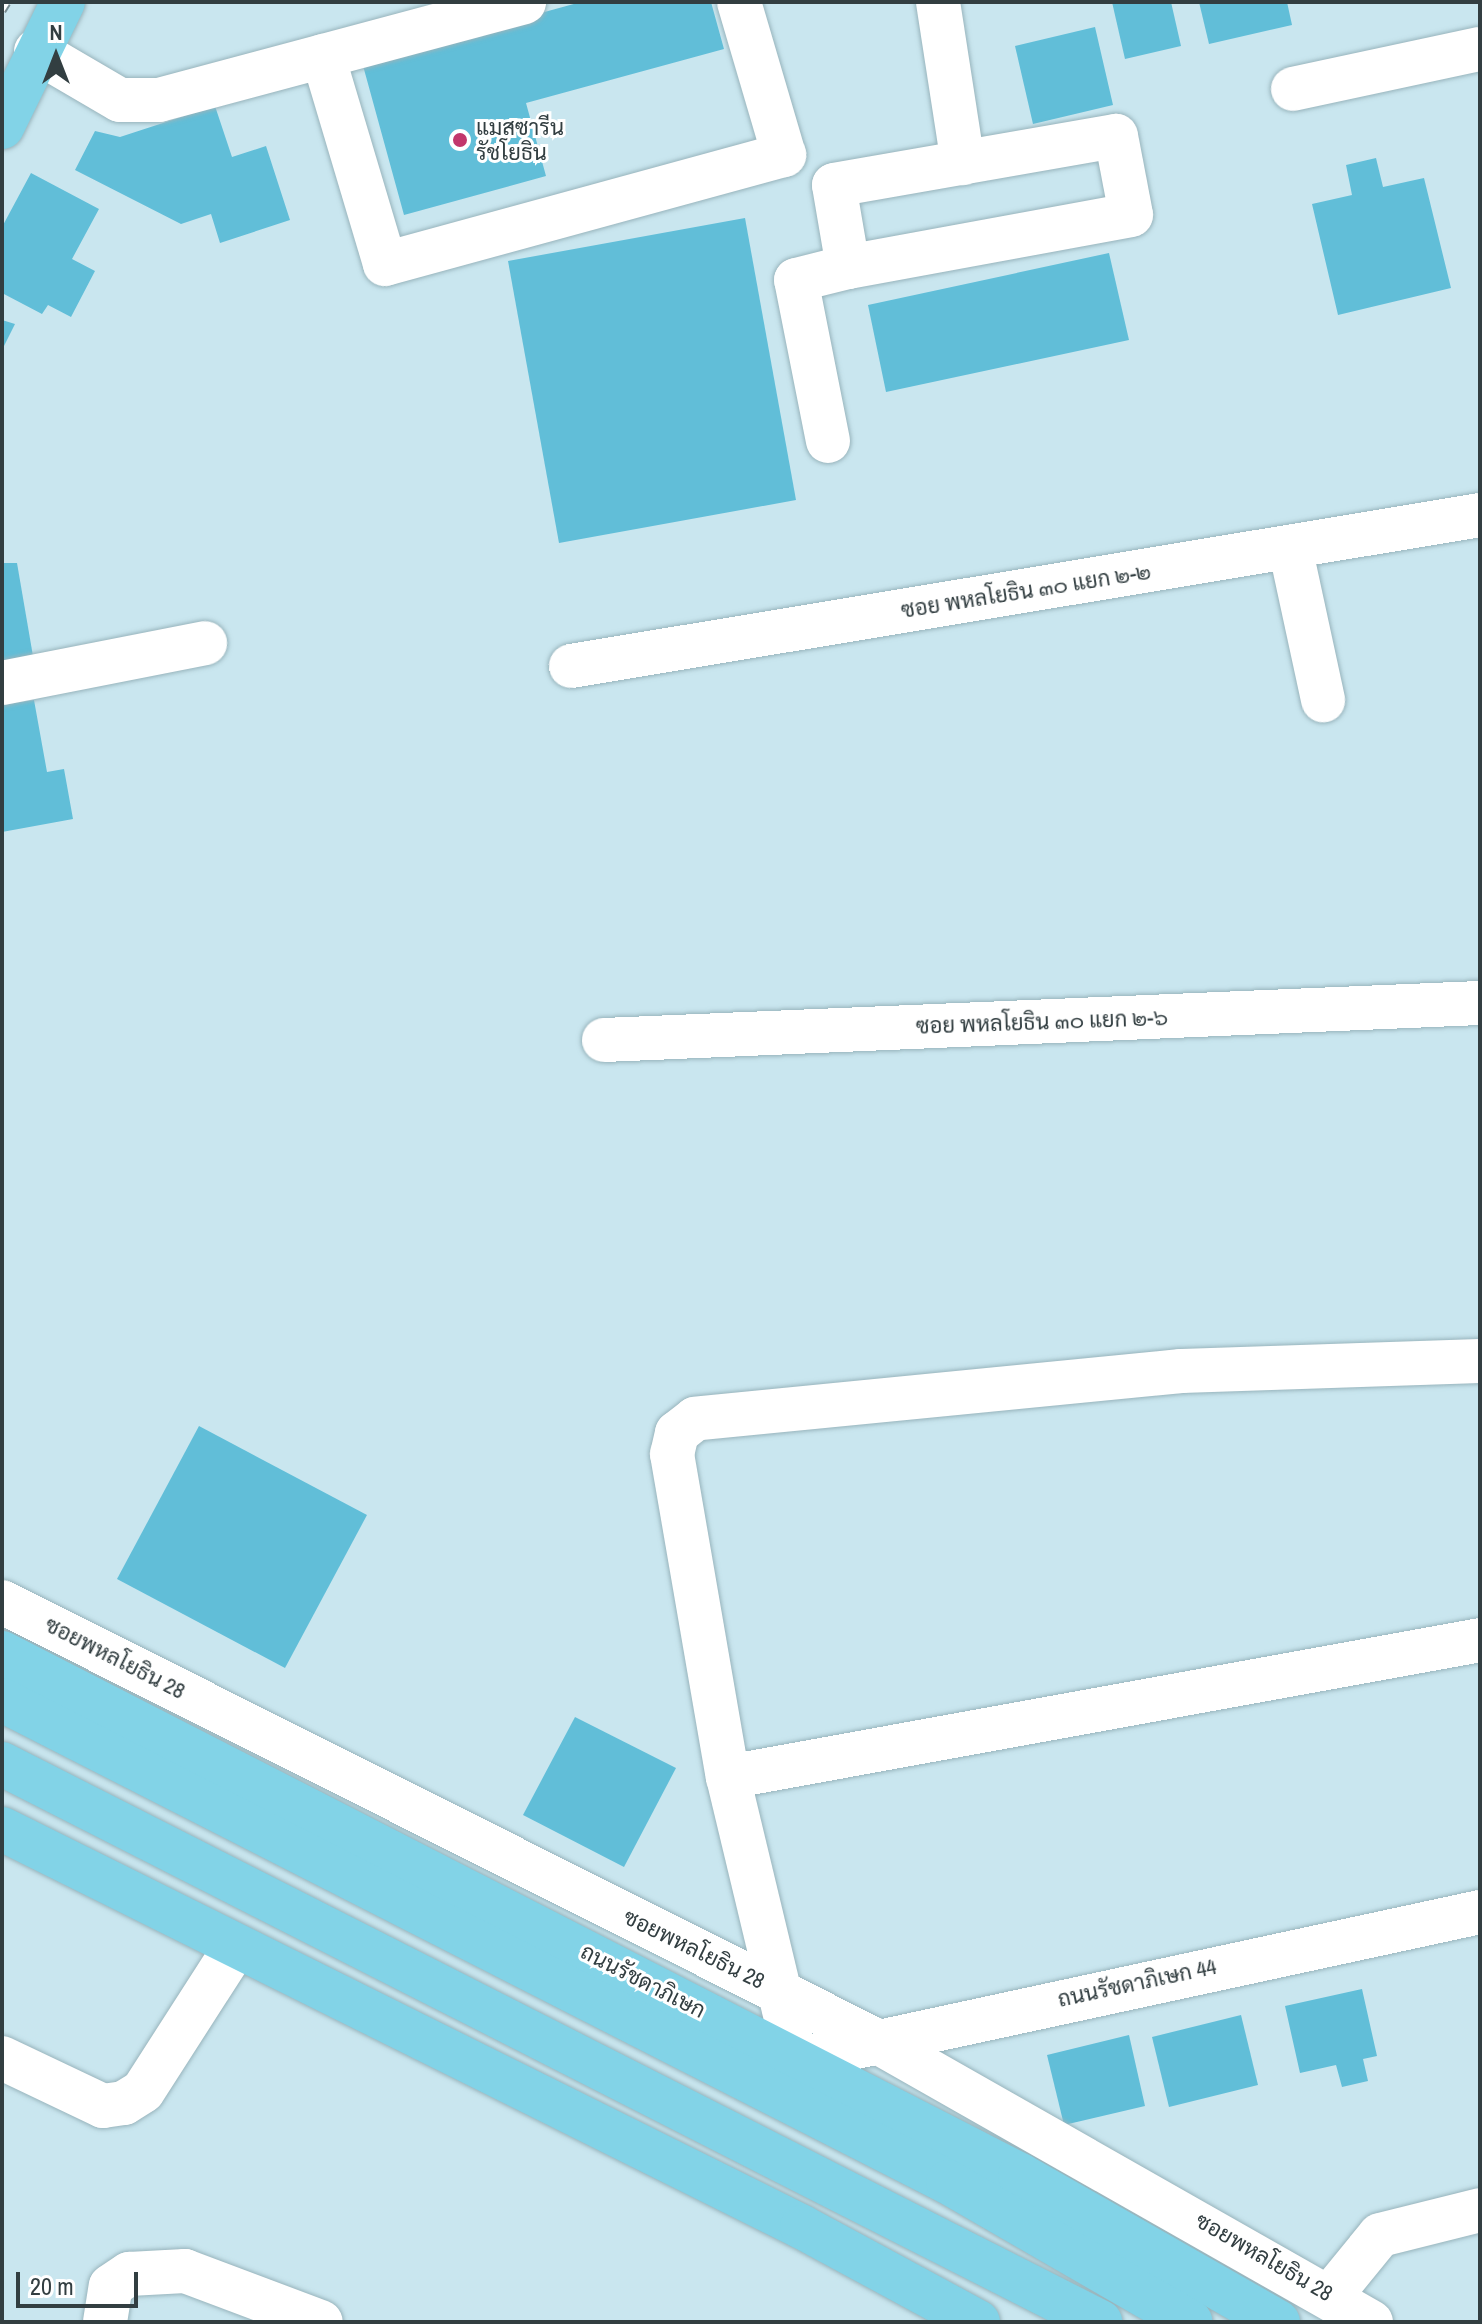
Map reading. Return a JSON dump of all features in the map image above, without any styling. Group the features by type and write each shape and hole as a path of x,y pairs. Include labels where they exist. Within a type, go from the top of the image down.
{"main road":[{"path":"2,127 28,24 50,2"},
{"path":"19,61 63,2"},
{"name":"ถนนรัชดาภิเษก","path":"2,1653 796,2060 1188,2266 1278,2322"},
{"name":"ถนนรัชดาภิเษก","path":"2,1700 948,2182 1190,2322"},
{"path":"2,1764 1100,2322"},
{"path":"2,1829 978,2322"}],"street":[{"path":"19,61 120,100 159,100 524,2"},
{"path":"323,56 385,264 784,155 739,2"},
{"path":"938,2 963,163"},
{"path":"1293,89 1480,49"},
{"path":"828,441 796,280 848,267 1131,215 1116,136 834,185 848,267"},
{"name":"ซอย พหลโยธิน ๓๐ แยก ๒-๒","path":"571,666 1480,515"},
{"path":"1290,547 1323,700"},
{"path":"2,683 205,643"},
{"name":"ซอย พหลโยธิน ๓๐ แยก ๒-๖","path":"604,1040 1480,1003"},
{"path":"796,2060 775,1989 728,1777 672,1454 677,1433 695,1419 1181,1371 1480,1361"},
{"name":"ซอยพหลโยธิน 28","path":"2,1602 871,2038 1331,2295 1371,2322"},
{"path":"728,1777 1480,1640"},
{"name":"ถนนรัชดาภิเษก 44","path":"796,2060 871,2038 1480,1912"},
{"path":"2,2058 103,2106 124,2103 143,2091 236,1946"},
{"path":"1331,2295 1380,2235 1480,2210"},
{"path":"105,2322 111,2286 129,2274 185,2271 321,2322"}],"building":[{"name":"แมสซารีน รัชโยธิน","path":"581,2 711,2 724,49 526,103 546,176 404,215 362,62"},
{"path":"1112,2 1171,2 1181,46 1125,59"},
{"path":"1199,2 1287,2 1292,25 1209,44"},
{"path":"1095,27 1113,105 1033,124 1015,46"},
{"path":"215,106 232,157 266,146 290,220 220,243 211,214 181,224 75,170 95,131 120,137"},
{"path":"1376,158 1383,187 1424,178 1451,288 1338,315 1312,204 1352,195 1346,165"},
{"path":"31,173 99,209 72,259 95,271 71,317 48,305 42,314 2,293 2,227"},
{"path":"745,218 796,500 559,543 508,261"},
{"path":"1109,253 1129,340 886,392 868,305"},
{"path":"2,320 15,324 2,350"},
{"path":"2,563 17,563 34,662 2,668"},
{"path":"34,700 47,772 64,769 73,819 2,832 2,705"},
{"path":"199,1426 367,1515 285,1668 117,1579"},
{"path":"575,1717 676,1768 624,1867 523,1815"},
{"path":"1362,1989 1377,2056 1363,2059 1368,2081 1342,2087 1336,2065 1300,2073 1285,2006"},
{"path":"1241,2015 1258,2085 1169,2107 1152,2037"},
{"path":"1129,2035 1145,2106 1064,2125 1047,2055"}],"railway":[{"path":"2,10 7,2"}],"place":[{"name":"แมสซารีน รัชโยธิน","path":"460,140"}]}
